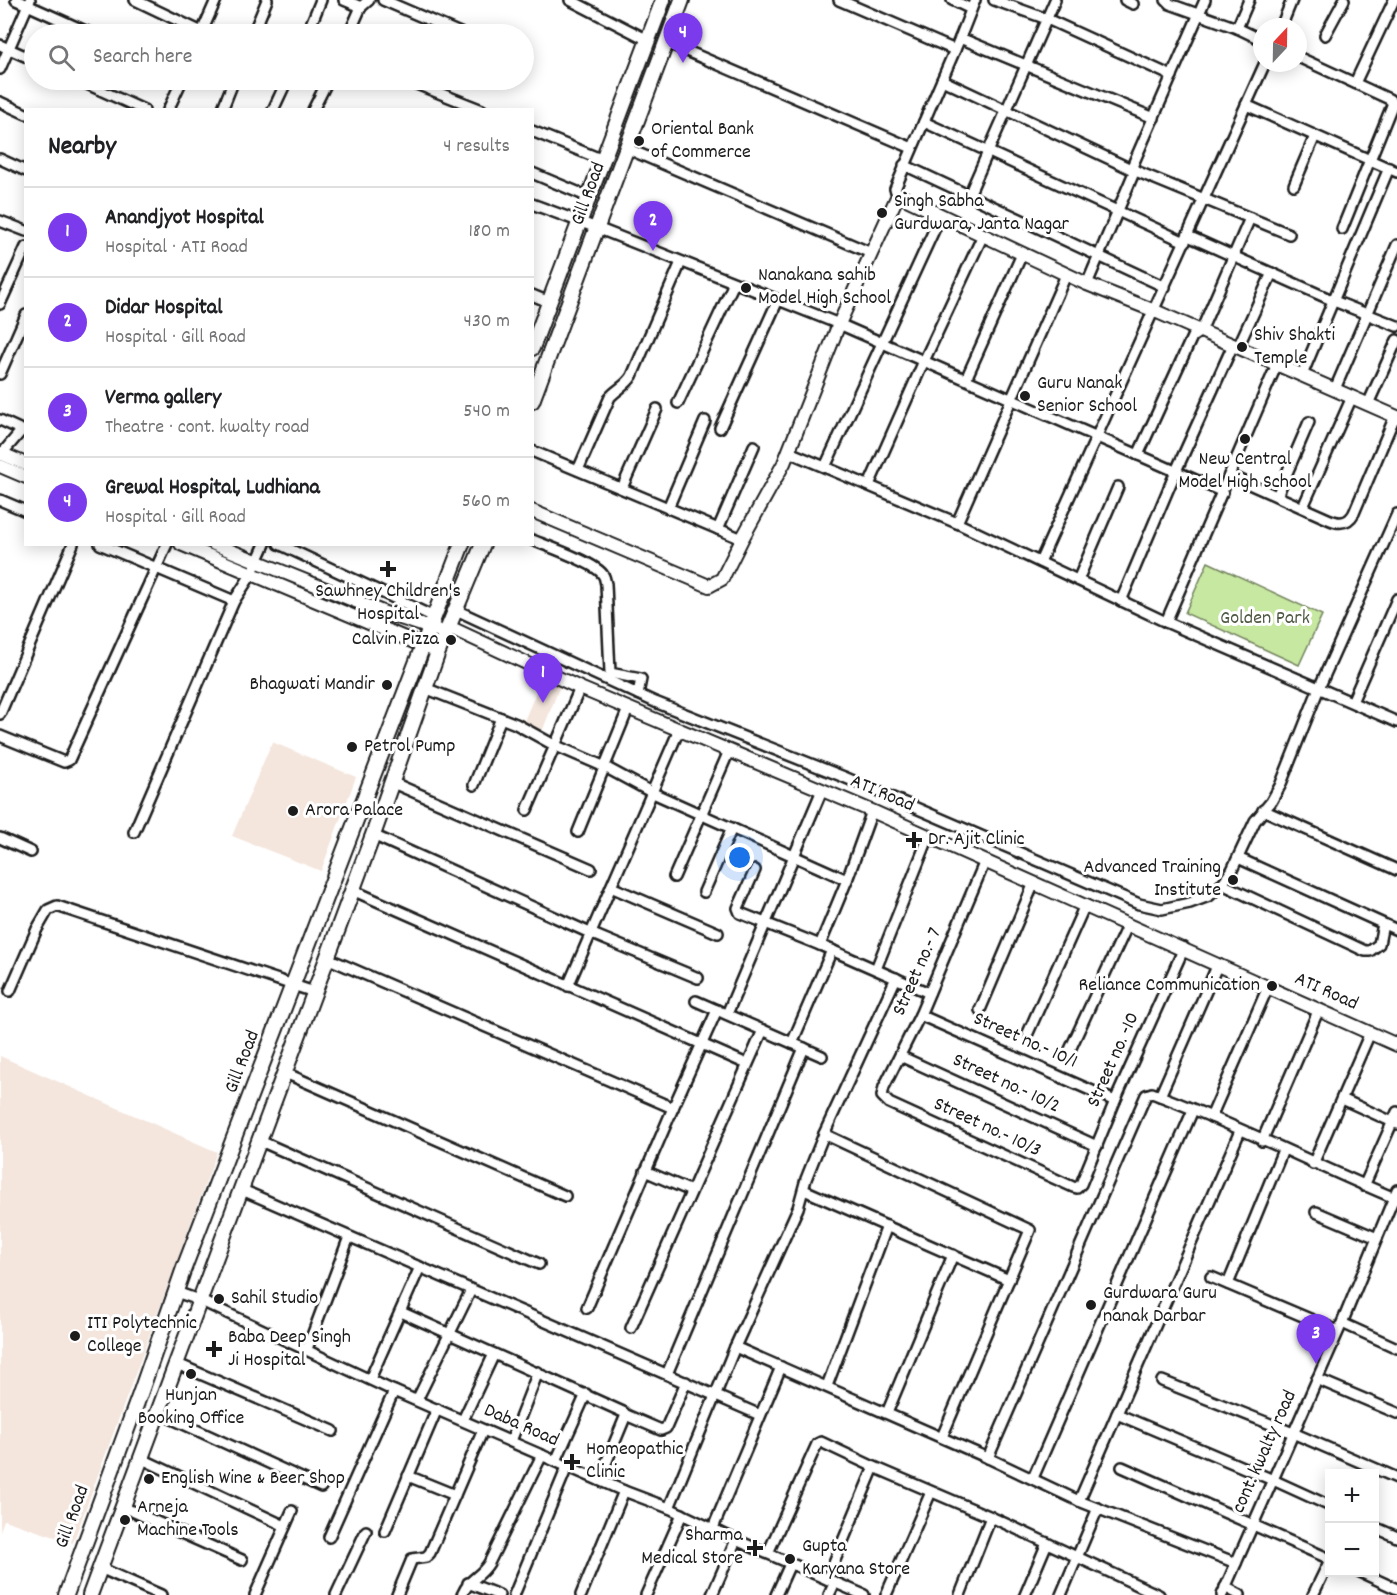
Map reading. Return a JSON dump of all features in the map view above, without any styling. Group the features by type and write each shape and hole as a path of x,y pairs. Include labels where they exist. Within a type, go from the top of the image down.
{"main road":[{"name":"Gill Road","path":"534,343 663,0"},
{"name":"Gill Road","path":"534,396 682,0"},
{"name":"Gill Road","path":"66,1595 176,1292 461,546"},
{"name":"Gill Road","path":"90,1595 373,835 424,688 482,546"}],"street":[{"path":"16,0 28,3 71,24"},
{"path":"135,0 183,24"},
{"path":"205,24 216,0"},
{"path":"257,24 267,0"},
{"path":"311,24 321,0"},
{"path":"344,0 365,3 357,24"},
{"path":"383,0 439,24"},
{"path":"570,0 648,40"},
{"path":"839,0 955,50"},
{"path":"952,0 973,4 904,165 895,189 898,195 1087,284 1155,310 1396,416 1350,520 1338,523 1229,475"},
{"path":"994,0 1047,19 1172,76"},
{"path":"969,195 1055,0"},
{"path":"1167,0 1170,4 1198,16 1237,28 1253,36"},
{"path":"1087,284 1154,118 1205,0"},
{"path":"1237,28 1249,0"},
{"path":"1285,18 1292,0"},
{"path":"1325,35 1344,0"},
{"path":"1355,83 1394,0"},
{"path":"0,69 4,46 28,3"},
{"path":"960,38 1154,118"},
{"path":"666,42 912,148"},
{"path":"4,46 24,55"},
{"path":"1307,61 1389,99 1393,103 1342,229"},
{"path":"1040,562 1261,72"},
{"path":"942,80 1133,169 1289,234"},
{"path":"100,90 140,108"},
{"path":"169,108 177,90"},
{"path":"223,108 230,90"},
{"path":"274,108 282,90"},
{"path":"314,108 323,90"},
{"path":"429,90 467,107"},
{"path":"0,102 24,113"},
{"path":"1246,105 1393,170 1302,375"},
{"path":"924,122 1117,212 1234,256 1334,301 1397,326"},
{"path":"534,131 603,160"},
{"path":"1294,185 1315,136"},
{"path":"626,148 871,253"},
{"path":"0,159 24,170"},
{"path":"904,165 1165,287"},
{"path":"534,174 589,197"},
{"path":"534,513 709,586 722,579 789,452 839,324 898,195"},
{"path":"534,205 839,324 1223,492"},
{"path":"825,467 941,215"},
{"path":"1138,455 1192,337 1201,331 1250,218"},
{"path":"0,221 24,230"},
{"path":"869,485 983,235"},
{"path":"1335,389 1397,245"},
{"path":"0,304 24,252"},
{"path":"966,379 1022,254"},
{"path":"578,470 610,397 616,390 626,386 632,376 681,262"},
{"path":"1121,601 1176,471 1272,273"},
{"path":"957,523 1066,274"},
{"path":"678,403 734,283"},
{"path":"534,296 549,302"},
{"path":"720,428 778,300"},
{"path":"0,374 24,320"},
{"path":"1368,404 1397,340"},
{"path":"1166,622 1277,364"},
{"path":"1303,507 1352,397"},
{"path":"621,488 657,409"},
{"path":"0,420 24,431 0,457"},
{"path":"668,508 705,421"},
{"path":"1277,496 1309,422"},
{"path":"718,529 754,446"},
{"path":"534,452 742,538"},
{"path":"789,452 957,523 1166,622 1395,721 1397,711"},
{"path":"0,457 24,463"},
{"path":"0,457 24,475"},
{"path":"1078,580 1118,487"},
{"path":"0,500 24,510"},
{"path":"456,610 638,694 854,781 1148,908 1162,909 1209,896 1222,884 1238,858 1255,821 1271,802 1280,786 1319,688 1397,514"},
{"path":"534,541 581,560 596,568 603,575 606,584 610,673 640,679 638,694"},
{"path":"0,714 72,546"},
{"path":"104,546 234,601"},
{"path":"0,736 64,762 69,760 166,546"},
{"path":"186,546 438,652"},
{"path":"134,832 234,601 251,575 264,546"},
{"path":"283,546 432,622"},
{"name":"ATI Road","path":"236,549 256,562 385,613 432,622 628,709 872,811 1184,948 1397,1045"},
{"path":"1352,702 1397,599"},
{"path":"424,688 501,718 556,746 605,767 653,793 847,880"},
{"path":"528,810 580,688"},
{"path":"578,832 628,709"},
{"path":"474,785 501,718"},
{"path":"568,986 679,730"},
{"path":"674,877 729,751"},
{"path":"391,782 591,868"},
{"path":"587,1308 702,1045 722,1012 766,924 793,854 822,790"},
{"path":"1263,810 1397,870"},
{"path":"820,945 872,811"},
{"path":"704,892 732,828"},
{"path":"373,835 590,933 698,978"},
{"path":"876,969 929,836"},
{"path":"0,838 31,852"},
{"path":"1238,858 1397,930"},
{"name":"Street no.- 7","path":"882,1096 884,1087 920,1015 986,861"},
{"path":"754,870 738,912 929,993"},
{"path":"980,1010 1034,883"},
{"path":"1222,884 1365,951 1370,951 1379,944 1383,924"},
{"path":"611,887 718,933"},
{"path":"352,890 747,1064"},
{"path":"1028,1033 1085,905"},
{"path":"10,991 40,922 48,910 57,906 314,992"},
{"path":"1068,1054 1128,924"},
{"name":"Street no. -10","path":"1079,1187 1184,948"},
{"path":"792,1043 832,950"},
{"path":"327,958 673,1108"},
{"path":"1160,1096 1218,964"},
{"path":"669,1508 735,1347 798,1208 824,1134 896,978"},
{"path":"1211,1117 1269,987"},
{"path":"696,1001 822,1056"},
{"path":"1262,1141 1319,1009"},
{"name":"Street no.- 10/1","path":"920,1015 1115,1101"},
{"path":"631,1328 763,1030"},
{"path":"1314,1164 1370,1033"},
{"path":"667,1374 804,1048"},
{"name":"Street no.- 10/2","path":"900,1056 1097,1146"},
{"path":"283,1072 565,1196"},
{"path":"988,1458 1144,1099 1149,1093 1211,1117 1364,1186 1396,1196"},
{"name":"Street no.- 10/3","path":"882,1096 889,1103 1073,1187 1079,1187"},
{"path":"1342,1099 1395,1123"},
{"path":"1033,1478 1193,1110"},
{"path":"1364,1186 1395,1123 1397,1112"},
{"path":"1079,1501 1240,1131"},
{"path":"824,1134 1029,1229 1010,1280 942,1437"},
{"path":"258,1140 539,1264"},
{"path":"1228,1284 1283,1150"},
{"path":"645,1171 691,1191"},
{"path":"240,1189 760,1415"},
{"path":"804,1190 1010,1280"},
{"name":"cont. kwalty road","path":"1224,1591 1396,1196"},
{"path":"1316,1212 1377,1238"},
{"path":"827,1386 887,1226"},
{"path":"307,1350 349,1237"},
{"path":"887,1413 952,1255"},
{"path":"370,1379 420,1267"},
{"path":"1211,1277 1397,1348"},
{"path":"417,1400 471,1290"},
{"name":"Daba Road","path":"176,1292 199,1300 394,1391 567,1467 669,1508 736,1540 864,1595"},
{"path":"401,1312 663,1430 666,1428 686,1382"},
{"path":"735,1347 942,1437 1079,1501 1236,1563"},
{"path":"463,1420 494,1354"},
{"path":"176,1363 333,1431"},
{"path":"713,1528 781,1367"},
{"path":"511,1441 538,1372"},
{"path":"1317,1379 1397,1413"},
{"path":"1162,1381 1293,1433 1397,1478"},
{"path":"328,1537 394,1391"},
{"path":"556,1461 586,1394"},
{"path":"385,1531 437,1409"},
{"path":"157,1412 321,1487"},
{"path":"1117,1414 1325,1504"},
{"path":"598,1480 626,1415"},
{"path":"397,1595 412,1559 426,1557 430,1552 483,1430"},
{"path":"768,1553 818,1443 991,1517 1077,1557 1142,1592 1159,1595"},
{"path":"462,1595 468,1583 485,1570 489,1563 542,1455"},
{"path":"140,1458 285,1526"},
{"path":"514,1595 567,1467"},
{"path":"829,1595 831,1580 874,1467"},
{"path":"1122,1467 1325,1557"},
{"path":"408,1476 454,1495"},
{"path":"581,1595 624,1491"},
{"path":"886,1595 931,1492"},
{"path":"123,1507 242,1560"},
{"path":"1061,1595 1098,1508"},
{"path":"255,1595 292,1511"},
{"path":"646,1595 682,1514"},
{"path":"960,1595 991,1517"},
{"path":"1379,1529 1397,1537"},
{"path":"336,1595 366,1531"},
{"path":"712,1595 736,1540"},
{"path":"1025,1595 1047,1543"},
{"path":"776,1595 790,1564"},
{"path":"100,1568 160,1595"},
{"path":"1313,1595 1325,1568"},
{"path":"1371,1577 1397,1589"},
{"path":"468,1583 499,1595"},
{"path":"1224,1591 1240,1595"}],"shaded area":[{"path":"543,676 561,683 542,732 523,723"},
{"name":"Arora Palace","path":"272,742 356,777 321,871 232,836"},
{"name":"ITI Polytechnic College","path":"0,1056 217,1152 73,1543 4,1520 0,1531"}],"green space":[{"name":"Golden Park","path":"1208,562 1322,615 1299,665 1185,613"}],"place":[{"name":"Grewal Hospital, Ludhiana","path":"683,63"},
{"name":"Oriental Bank of Commerce","path":"639,141"},
{"name":"Singh Sabha Gurdwara, Janta Nagar","path":"882,213"},
{"name":"Didar Hospital","path":"653,251"},
{"name":"Nanakana sahib Model High School","path":"746,288"},
{"name":"Shiv Shakti Temple","path":"1242,347"},
{"name":"Guru Nanak Senior School","path":"1025,396"},
{"name":"New Central Model High School","path":"1245,439"},
{"name":"Sawhney Children's Hospital","path":"388,569"},
{"name":"Calvin Pizza","path":"451,640"},
{"name":"Bhagwati Mandir","path":"387,685"},
{"name":"Anandjyot Hospital","path":"543,703"},
{"name":"Petrol Pump","path":"352,747"},
{"name":"Arora Palace","path":"293,811"},
{"name":"Dr. Ajit Clinic","path":"914,840"},
{"name":"Advanced Training Institute","path":"1233,880"},
{"name":"Reliance Communication","path":"1272,986"},
{"name":"Sahil Studio","path":"219,1299"},
{"name":"Gurdwara Guru nanak Darbar","path":"1091,1305"},
{"name":"ITI Polytechnic College","path":"75,1336"},
{"name":"Baba Deep Singh Ji Hospital","path":"214,1349"},
{"name":"Verma gallery","path":"1316,1364"},
{"name":"Hunjan Booking Office","path":"191,1374"},
{"name":"Homeopathic Clinic","path":"572,1462"},
{"name":"English Wine & Beer Shop","path":"149,1479"},
{"name":"Arneja Machine Tools","path":"125,1520"},
{"name":"Sharma Medical Store","path":"755,1548"},
{"name":"Gupta Karyana Store","path":"790,1559"}]}
